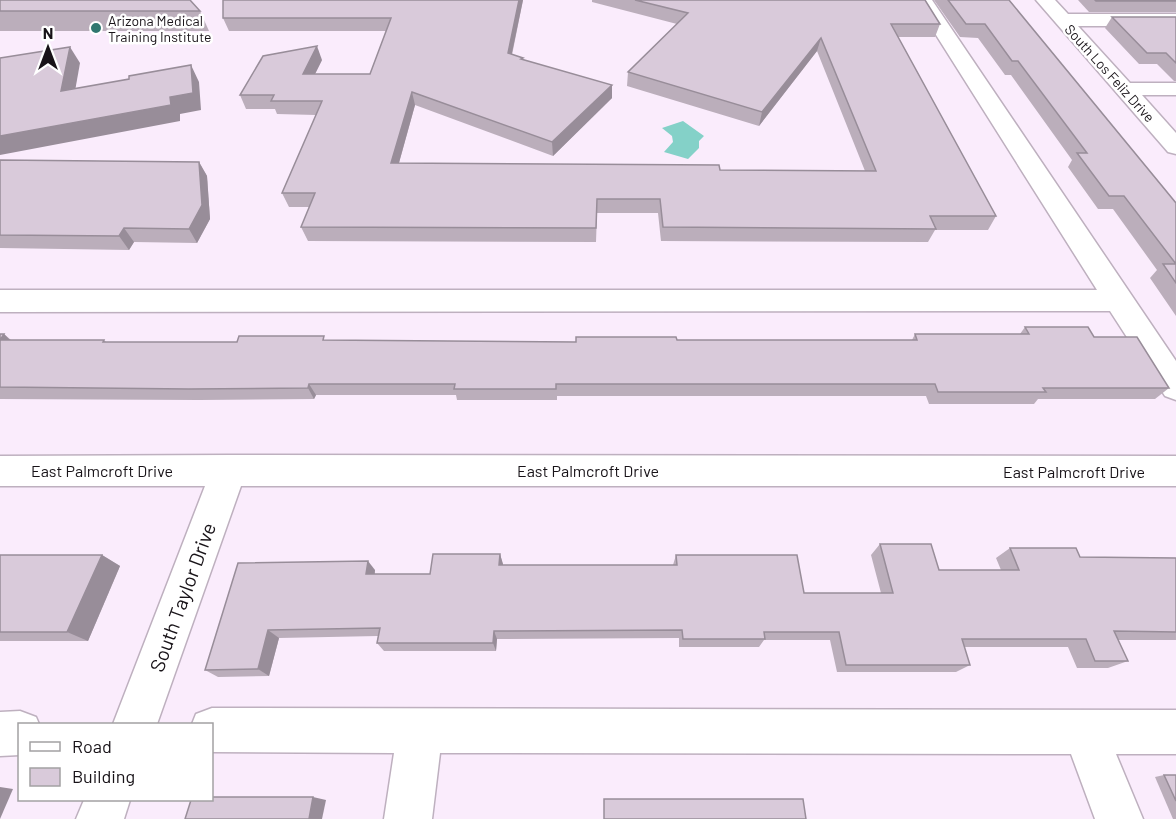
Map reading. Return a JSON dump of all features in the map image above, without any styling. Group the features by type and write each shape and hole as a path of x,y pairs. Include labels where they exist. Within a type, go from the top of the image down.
{"street":[{"path":"923,0 1176,387"},
{"name":"South Los Feliz Drive","path":"1045,0 1176,147"},
{"path":"1063,20 1176,20"},
{"path":"1124,89 1176,89"},
{"path":"0,301 1120,300"},
{"name":"South Taylor Drive","path":"135,723 229,470"},
{"name":"East Palmcroft Drive","path":"0,471 1176,471"},
{"path":"213,730 1176,732"},
{"path":"408,819 420,730"},
{"path":"1084,731 1119,819"},
{"path":"0,734 18,734"},
{"path":"100,819 107,801"}],"shaded area":[{"path":"683,121 704,136 699,141 699,148 688,159 664,152 673,142 672,136 662,128"}],"building":[{"path":"0,0 190,0 200,11 0,11"},
{"path":"223,0 519,0 508,53 523,58 521,59 612,85 552,142 412,92 391,163 719,165 720,170 876,171 821,38 762,112 628,72 688,13 635,0 925,0 940,24 891,24 996,216 930,216 936,229 663,227 660,199 597,199 596,228 301,227 315,193 282,193 322,101 271,101 274,95 240,95 263,56 317,46 303,74 370,74 391,18 223,18"},
{"path":"948,0 1009,0 1176,203 1176,264 1124,196 1109,196 1077,153 1087,153 1018,61 1012,61 985,24 966,24"},
{"path":"1176,0 1176,1 1096,1"},
{"path":"1112,17 1176,17 1176,63 1166,53 1147,53"},
{"path":"70,47 61,91 191,65 193,93 170,97 171,105 0,136 0,58"},
{"path":"0,160 199,162 202,205 189,229 124,228 119,236 0,235"},
{"path":"1163,264 1176,264 1176,283"},
{"path":"1025,327 1088,327 1094,337 1137,337 1169,388 1043,388 1046,392 938,392 935,384 556,384 556,389 454,389 455,384 309,384 308,388 189,389 0,387 0,340 237,342 239,336 324,336 323,340 576,342 576,337 676,337 677,340 917,340 915,334 1029,334"},
{"path":"880,544 931,544 939,570 1019,570 1010,548 1076,548 1080,557 1176,558 1176,632 1114,631 1128,661 1095,661 1086,639 962,639 970,665 846,665 839,632 764,632 765,639 683,639 682,630 494,631 493,643 377,643 380,628 268,630 258,669 205,670 238,563 368,561 366,574 430,574 433,554 500,554 499,565 677,565 676,555 797,555 804,593 893,593"},
{"path":"0,555 102,555 67,632 0,632"},
{"path":"1164,775 1176,775 1176,801"},
{"path":"213,797 313,797 309,819 185,819 191,801 213,801"},
{"path":"604,799 803,799 806,819 604,819"}],"place":[{"name":"Arizona Medical Training Institute","path":"96,28"}]}
